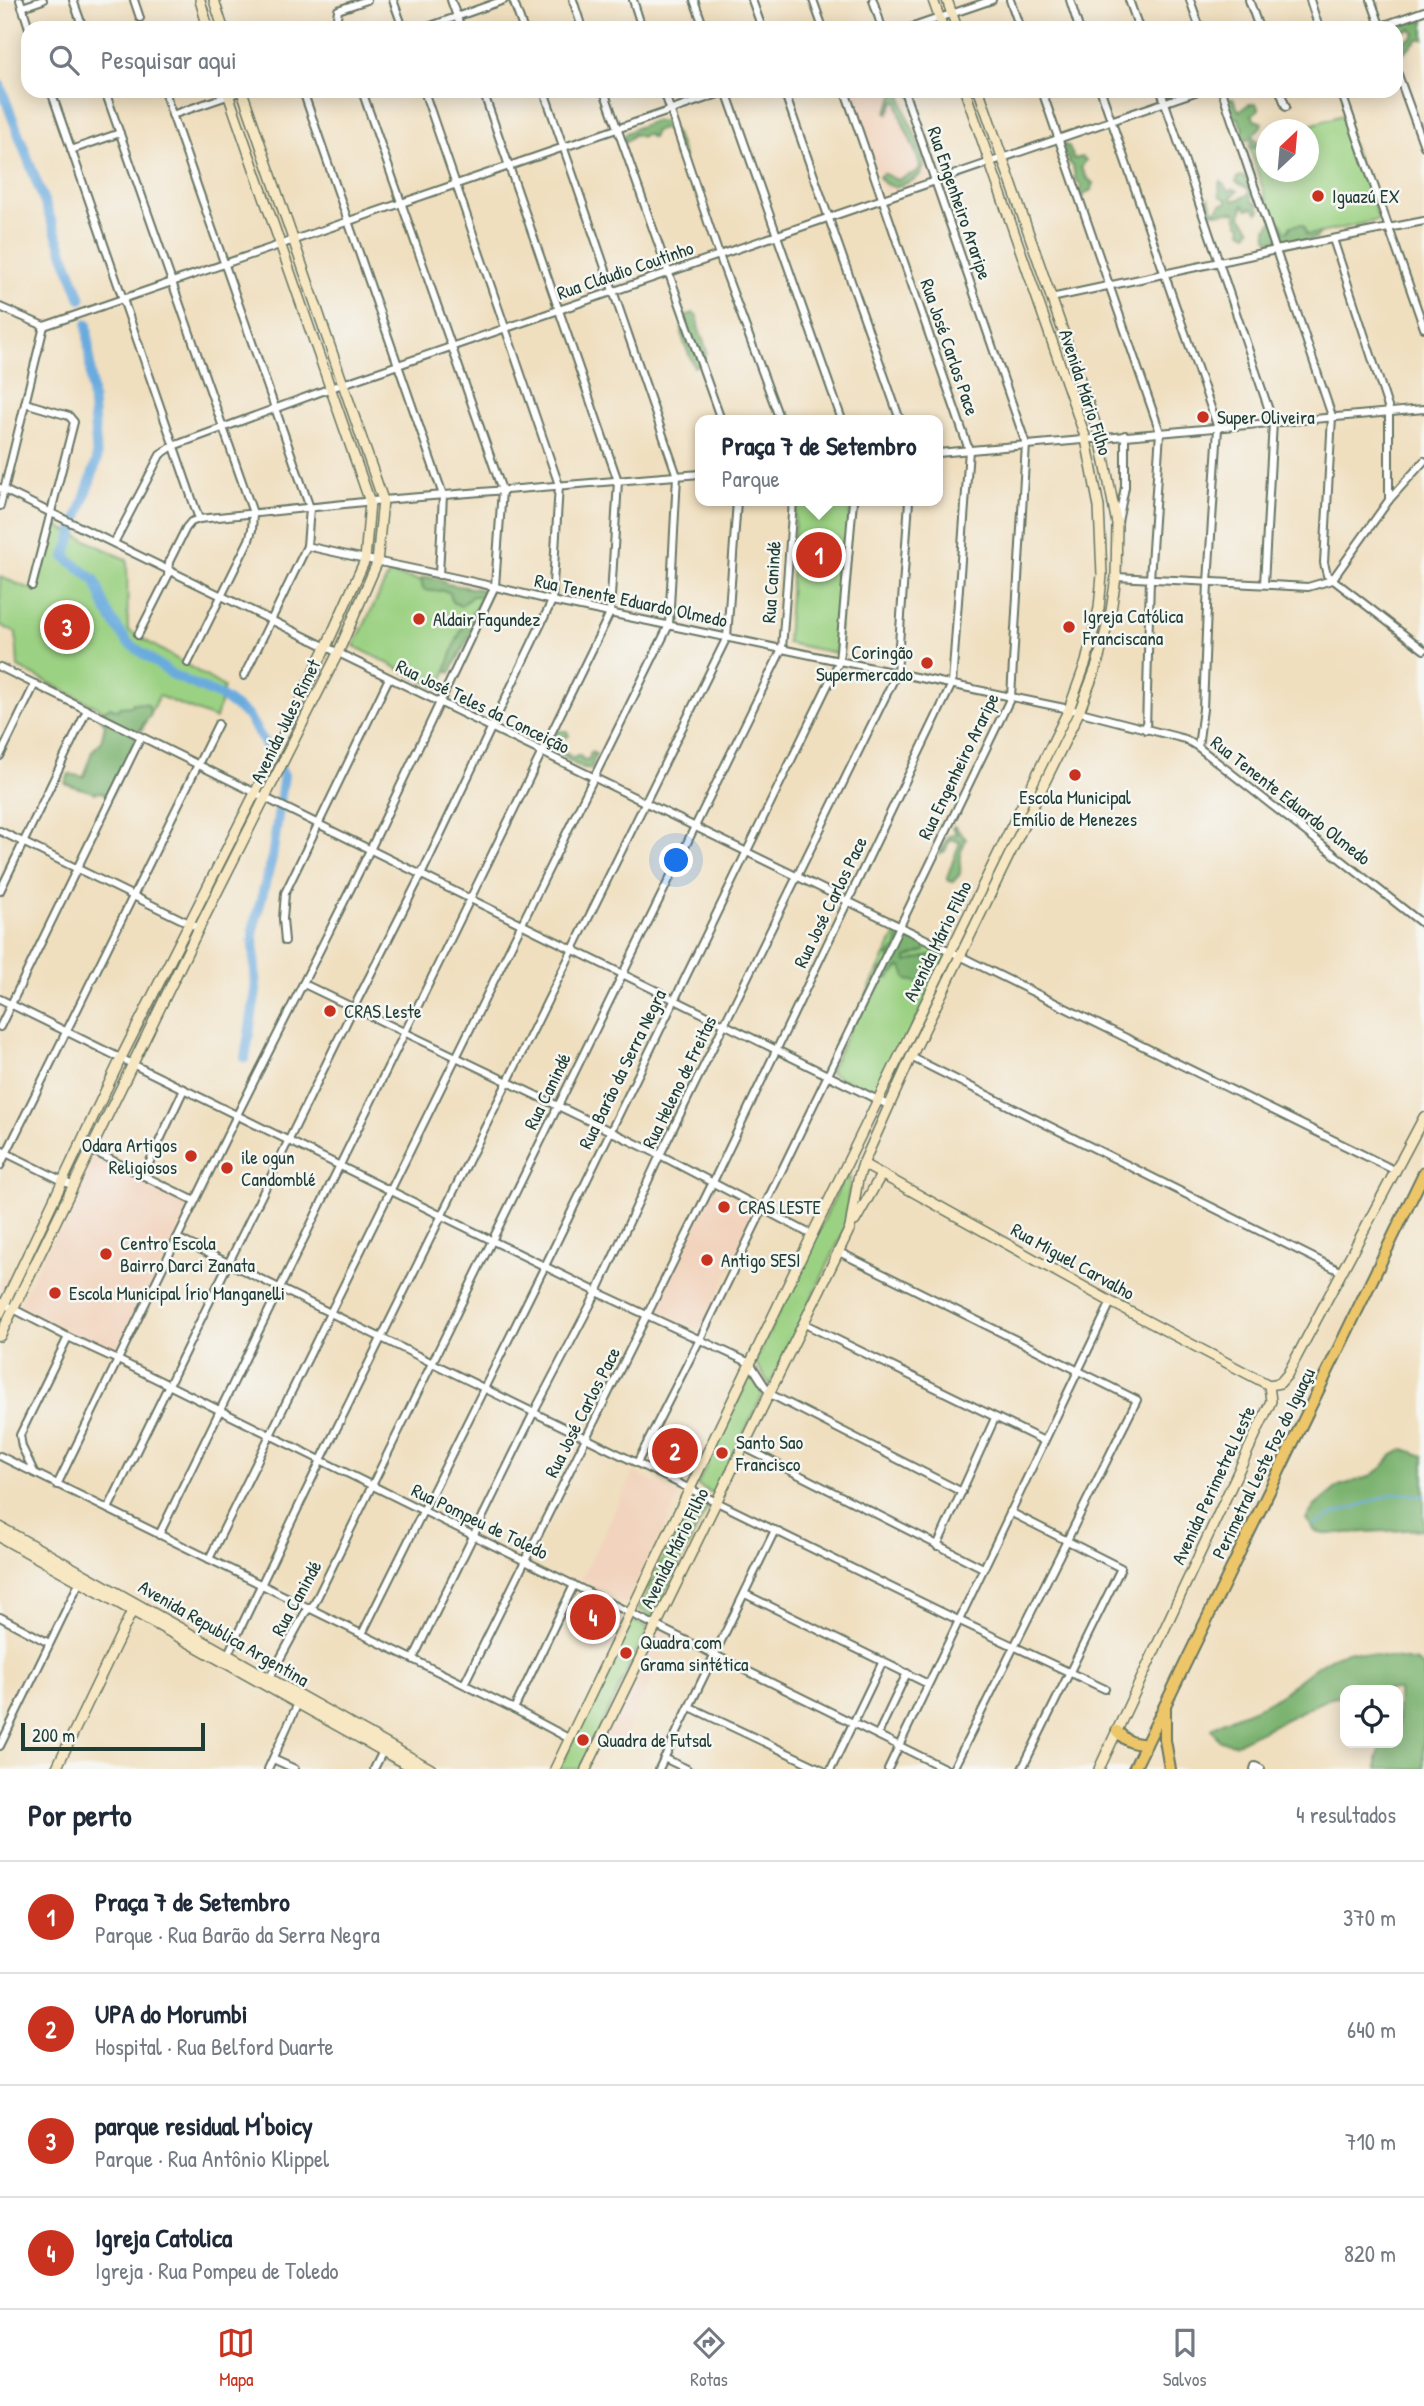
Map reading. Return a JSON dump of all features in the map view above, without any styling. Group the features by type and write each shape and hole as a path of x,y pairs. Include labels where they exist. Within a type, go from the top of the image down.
{"highway":[{"name":"Perimetral Leste Foz do Iguaçu","path":"1134,1769 1424,1173"},
{"path":"1165,1704 1165,1740 1170,1769"},
{"path":"1117,1731 1125,1740 1134,1744 1146,1744"}],"main road":[{"path":"200,0 206,21"},
{"path":"214,0 221,21"},
{"path":"933,0 941,21"},
{"path":"947,0 954,21"},
{"name":"Avenida Jules Rimet","path":"5,1307 73,1186 133,1064 365,560 370,502 230,98"},
{"name":"Avenida Jules Rimet","path":"0,1336 5,1307 61,1180 121,1058 266,799 338,653 377,563 383,500 244,98"},
{"name":"Avenida Mário Filho","path":"967,98 1086,439 1099,507 1102,575 1093,636 1074,710"},
{"name":"Avenida Mário Filho","path":"586,1769 850,1228 863,1164 956,954 1101,653 1111,611 1116,577 1117,524 1100,437 981,98"},
{"name":"Avenida Mário Filho","path":"555,1769 878,1100 956,954"},
{"name":"Avenida Perimetrel Leste","path":"1099,1769 1271,1401 1269,1385 1280,1383 1287,1375 1424,1117"},
{"name":"Rua Miguel Carvalho","path":"863,1164 1111,1302 1269,1385"},
{"path":"850,1228 881,1175"},
{"name":"Avenida Republica Argentina","path":"0,1527 228,1660 261,1683 300,1700 431,1769"},
{"name":"Avenida Republica Argentina","path":"0,1537 134,1607"},
{"path":"56,1769 134,1607"},
{"name":"Avenida Republica Argentina","path":"228,1660 270,1678 300,1700 415,1769"}],"street":[{"path":"27,21 21,4 43,0"},
{"path":"73,0 80,21"},
{"path":"134,0 140,18"},
{"path":"338,21 338,10 367,0"},
{"path":"451,0 459,21"},
{"path":"444,21 504,0"},
{"path":"513,0 520,21"},
{"path":"573,0 580,21"},
{"path":"633,0 640,21"},
{"path":"694,0 702,21"},
{"path":"752,0 760,21"},
{"path":"813,0 820,21"},
{"path":"873,0 880,21"},
{"path":"931,21 992,0"},
{"path":"1010,0 1018,21"},
{"path":"1070,0 1077,21"},
{"path":"1129,0 1136,21"},
{"path":"1190,0 1198,21"},
{"path":"1249,0 1256,21"},
{"path":"1310,0 1317,21"},
{"path":"1371,0 1377,21"},
{"path":"394,3 400,21"},
{"path":"1396,21 1424,11"},
{"path":"1403,88 1424,146"},
{"path":"53,98 199,519"},
{"path":"108,98 253,513 253,530 188,663"},
{"path":"166,98 310,508 307,546 244,676"},
{"path":"172,116 216,98"},
{"path":"305,98 443,495 439,575"},
{"path":"57,1485 442,703 495,586 502,490 364,98"},
{"path":"108,1509 421,874 552,601 559,485 426,98"},
{"path":"159,1535 610,613 618,481 485,98"},
{"path":"209,1559 669,625 677,475 546,98"},
{"path":"606,98 719,415"},
{"path":"666,98 719,254 778,415"},
{"path":"0,307 44,326 705,98"},
{"path":"728,98 840,415"},
{"path":"786,98 898,415"},
{"name":"Rua José Carlos Pace","path":"464,1684 713,1182 952,684 970,450 847,98"},
{"name":"Rua Engenheiro Araripe","path":"637,1462 700,1339 826,1074 1011,697 1026,444 906,98"},
{"path":"1044,98 1160,432 1150,579 1146,730"},
{"path":"1104,98 1218,428 1203,709 1198,747"},
{"path":"1164,98 1273,422 1264,584"},
{"name":"Rua Cláudio Coutinho","path":"173,446 342,384 1177,98"},
{"path":"1224,98 1332,415 1324,563 1327,575 1424,650"},
{"path":"1283,98 1286,107"},
{"path":"1343,98 1424,328"},
{"path":"71,150 120,133"},
{"path":"1051,298 1424,221"},
{"path":"1333,239 1389,411 1389,500"},
{"path":"0,506 44,326"},
{"path":"25,403 73,418 74,422 33,586"},
{"path":"943,453 1332,415 1424,409"},
{"path":"1117,524 1125,487 1125,435"},
{"path":"114,543 160,455 173,446"},
{"path":"1116,577 1308,587 1332,580 1389,500 1424,461"},
{"path":"138,635 168,576 169,562 186,528 199,519 383,500 695,474"},
{"name":"Rua José Teles da Conceição","path":"2,489 849,901 1396,1171"},
{"path":"228,1660 321,1460 727,637 737,506"},
{"name":"Rua Canindé","path":"270,1678 372,1485 782,649 793,506"},
{"name":"Rua Barão da Serra Negra","path":"362,1634 545,1266 839,662 853,506"},
{"name":"Rua Heleno de Freitas","path":"413,1659 534,1412 597,1292 660,1155 897,673 909,506"},
{"name":"Rua Tenente Eduardo Olmedo","path":"307,546 495,586 552,601 1074,710 1185,739 1424,925"},
{"path":"0,667 888,1105"},
{"path":"285,941 285,893 389,678"},
{"path":"0,756 35,684"},
{"path":"0,891 87,710"},
{"path":"0,1166 3,1152 66,1032 218,724"},
{"path":"0,1027 141,737"},
{"path":"0,831 195,926"},
{"path":"304,984 660,1155 812,1235"},
{"path":"0,999 597,1292 750,1363 770,1394 962,1492"},
{"path":"911,1057 1342,1272"},
{"path":"143,1176 184,1089"},
{"path":"91,1150 195,1201"},
{"path":"3,1152 73,1186"},
{"path":"177,1238 958,1620 1105,1689"},
{"path":"839,1252 1137,1400 953,1769"},
{"path":"888,1769 1111,1302"},
{"name":"Rua Pompeu de Toledo","path":"5,1307 271,1435 946,1769"},
{"path":"805,1324 1044,1441"},
{"path":"35,1474 22,1447 20,1436 68,1337"},
{"path":"937,1546 995,1418"},
{"path":"744,1447 983,1568"},
{"path":"0,1457 464,1684 570,1739"},
{"path":"1010,1512 1121,1568 1022,1769"},
{"path":"659,1769 775,1530"},
{"path":"0,1746 80,1581"},
{"path":"514,1709 574,1585"},
{"path":"745,1594 928,1684"},
{"path":"0,1617 49,1643"},
{"path":"831,1769 883,1661"},
{"path":"877,1734 907,1673"},
{"path":"261,1683 270,1678"},
{"path":"268,1769 300,1700"},
{"path":"690,1707 821,1769"},
{"path":"374,1769 383,1751"},
{"path":"664,1758 687,1769"},
{"path":"273,1759 295,1769"}],"shaded area":[{"path":"850,98 904,98 932,177 884,194"},
{"name":"Centro Escola Bairro Darci Zanata","path":"94,1156 192,1203 117,1355 19,1305"},
{"name":"Antigo SESI","path":"713,1189 759,1210 700,1331 655,1310"},
{"path":"633,1472 680,1495 626,1604 580,1581"},
{"path":"657,1627 673,1633 621,1744 605,1736"}],"green space":[{"path":"1424,20 1424,39 1418,39 1403,53 1403,41 1415,34 1411,29 1403,32 1403,24"},
{"path":"893,98 902,98 925,163 918,177 894,187 885,184 879,177 883,173 897,180 917,172 920,167 901,119 898,102 894,102 888,114 886,112"},
{"path":"1228,99 1233,99 1239,111 1249,104 1256,104 1259,109 1252,115 1256,120 1256,132 1252,136 1256,140 1255,148 1251,140 1242,140 1239,134 1244,129 1239,118 1233,118"},
{"name":"Iguazú EX","path":"1342,115 1379,220 1280,242 1261,182 1319,182 1319,122"},
{"path":"654,121 665,121 676,134 684,157 680,161 675,158 670,133 665,128 655,131 652,138 646,134 641,137 634,134 625,143 626,133"},
{"name":"Iguazú EX","path":"1256,143 1256,167 1249,145"},
{"path":"1064,145 1069,146 1074,159 1082,157 1086,160 1081,168 1093,183 1091,190 1082,199 1078,191 1082,187 1075,179"},
{"path":"1241,176 1246,178 1254,191 1251,201 1258,204 1260,210 1258,213 1243,205 1241,216 1251,229 1247,234 1241,231 1242,225 1239,224 1235,212 1211,213 1205,209 1204,200 1209,198 1216,211 1221,204 1227,203 1227,200 1220,196 1221,181 1228,191 1238,191 1231,197 1234,201 1248,195 1249,189 1236,182"},
{"path":"1275,220 1282,223 1284,231 1300,224 1304,226 1306,235 1320,233 1316,238 1283,247 1277,241 1267,238 1268,227"},
{"path":"693,313 698,316 698,327 707,354 701,358 699,365 694,367 682,336 686,316"},
{"path":"796,506 851,506 836,653 787,643"},
{"path":"55,525 127,560 128,630 224,687 216,719 159,696 142,730 18,667 16,633 0,625 0,577 36,591"},
{"name":"Aldair Fagundez","path":"389,574 484,593 438,689 354,646"},
{"path":"437,578 447,584 490,591 450,673 446,670 457,640 482,596 472,596 461,606 452,602 450,593 446,591 423,589 421,579"},
{"path":"133,703 148,704 151,715 135,739 110,796 65,783 69,774 84,777 92,751 101,742 105,724 98,716 110,707 118,710"},
{"path":"557,731 567,731 569,736 559,739 559,748 573,758 579,755 584,760 589,759 591,752 596,754 591,769 568,760 563,754 558,755 549,750"},
{"path":"954,826 966,839 961,851 960,874 953,882 947,880 947,877 960,842 950,839 945,851 939,854 948,836 957,834 952,828"},
{"path":"898,929 949,954 878,1096 829,1072"},
{"path":"901,936 913,942 920,939 926,941 925,951 907,958 907,962 935,954 936,969 922,983 907,980 902,967 889,978 880,976 881,971 892,965 893,960 888,956 897,947"},
{"path":"845,1176 850,1178 846,1227 770,1385 755,1362"},
{"path":"751,1374 763,1394 714,1494 697,1485"},
{"path":"1404,1449 1424,1456 1424,1529 1329,1534 1315,1531 1306,1519 1315,1506 1339,1486 1369,1477 1382,1468 1391,1456"},
{"path":"692,1496 709,1504 653,1617 638,1609"},
{"path":"632,1620 648,1628 580,1769 559,1769"},
{"path":"1352,1651 1417,1662 1424,1668 1424,1769 1377,1769 1381,1748 1403,1748 1403,1685 1340,1685 1340,1696 1331,1697 1235,1744 1220,1741 1211,1729 1225,1720 1270,1701 1319,1665"}],"waterway":[{"path":"0,85 81,299"},
{"path":"87,324 97,460 65,557 95,580 107,612 127,642 173,675 222,697 248,716 284,775 272,858 253,930 256,991 245,1058"},
{"path":"1314,1525 1332,1515 1396,1493 1424,1496"}],"place":[{"name":"Iguazú EX","path":"1318,196"},
{"name":"Super Oliveira","path":"1203,417"},
{"name":"Praça 7 de Setembro","path":"819,555"},
{"name":"Aldair Fagundez","path":"419,619"},
{"name":"parque residual M'boicy","path":"67,627"},
{"name":"Igreja Católica Franciscana","path":"1069,627"},
{"name":"Coringão Supermercado","path":"927,663"},
{"name":"Escola Municipal Emílio de Menezes","path":"1075,775"},
{"name":"CRAS Leste","path":"330,1011"},
{"name":"Odara Artigos Religiosos","path":"191,1156"},
{"name":"ile ogun Candomblé","path":"227,1168"},
{"name":"CRAS LESTE","path":"724,1207"},
{"name":"Centro Escola Bairro Darci Zanata","path":"106,1254"},
{"name":"Antigo SESI","path":"707,1260"},
{"name":"Escola Municipal Írio Manganelli","path":"55,1293"},
{"name":"UPA do Morumbi","path":"675,1451"},
{"name":"Santo Sao Francisco","path":"722,1453"},
{"name":"Igreja Catolica","path":"593,1617"},
{"name":"Quadra com Grama sintética","path":"626,1653"},
{"name":"Quadra de Futsal","path":"583,1740"}]}
